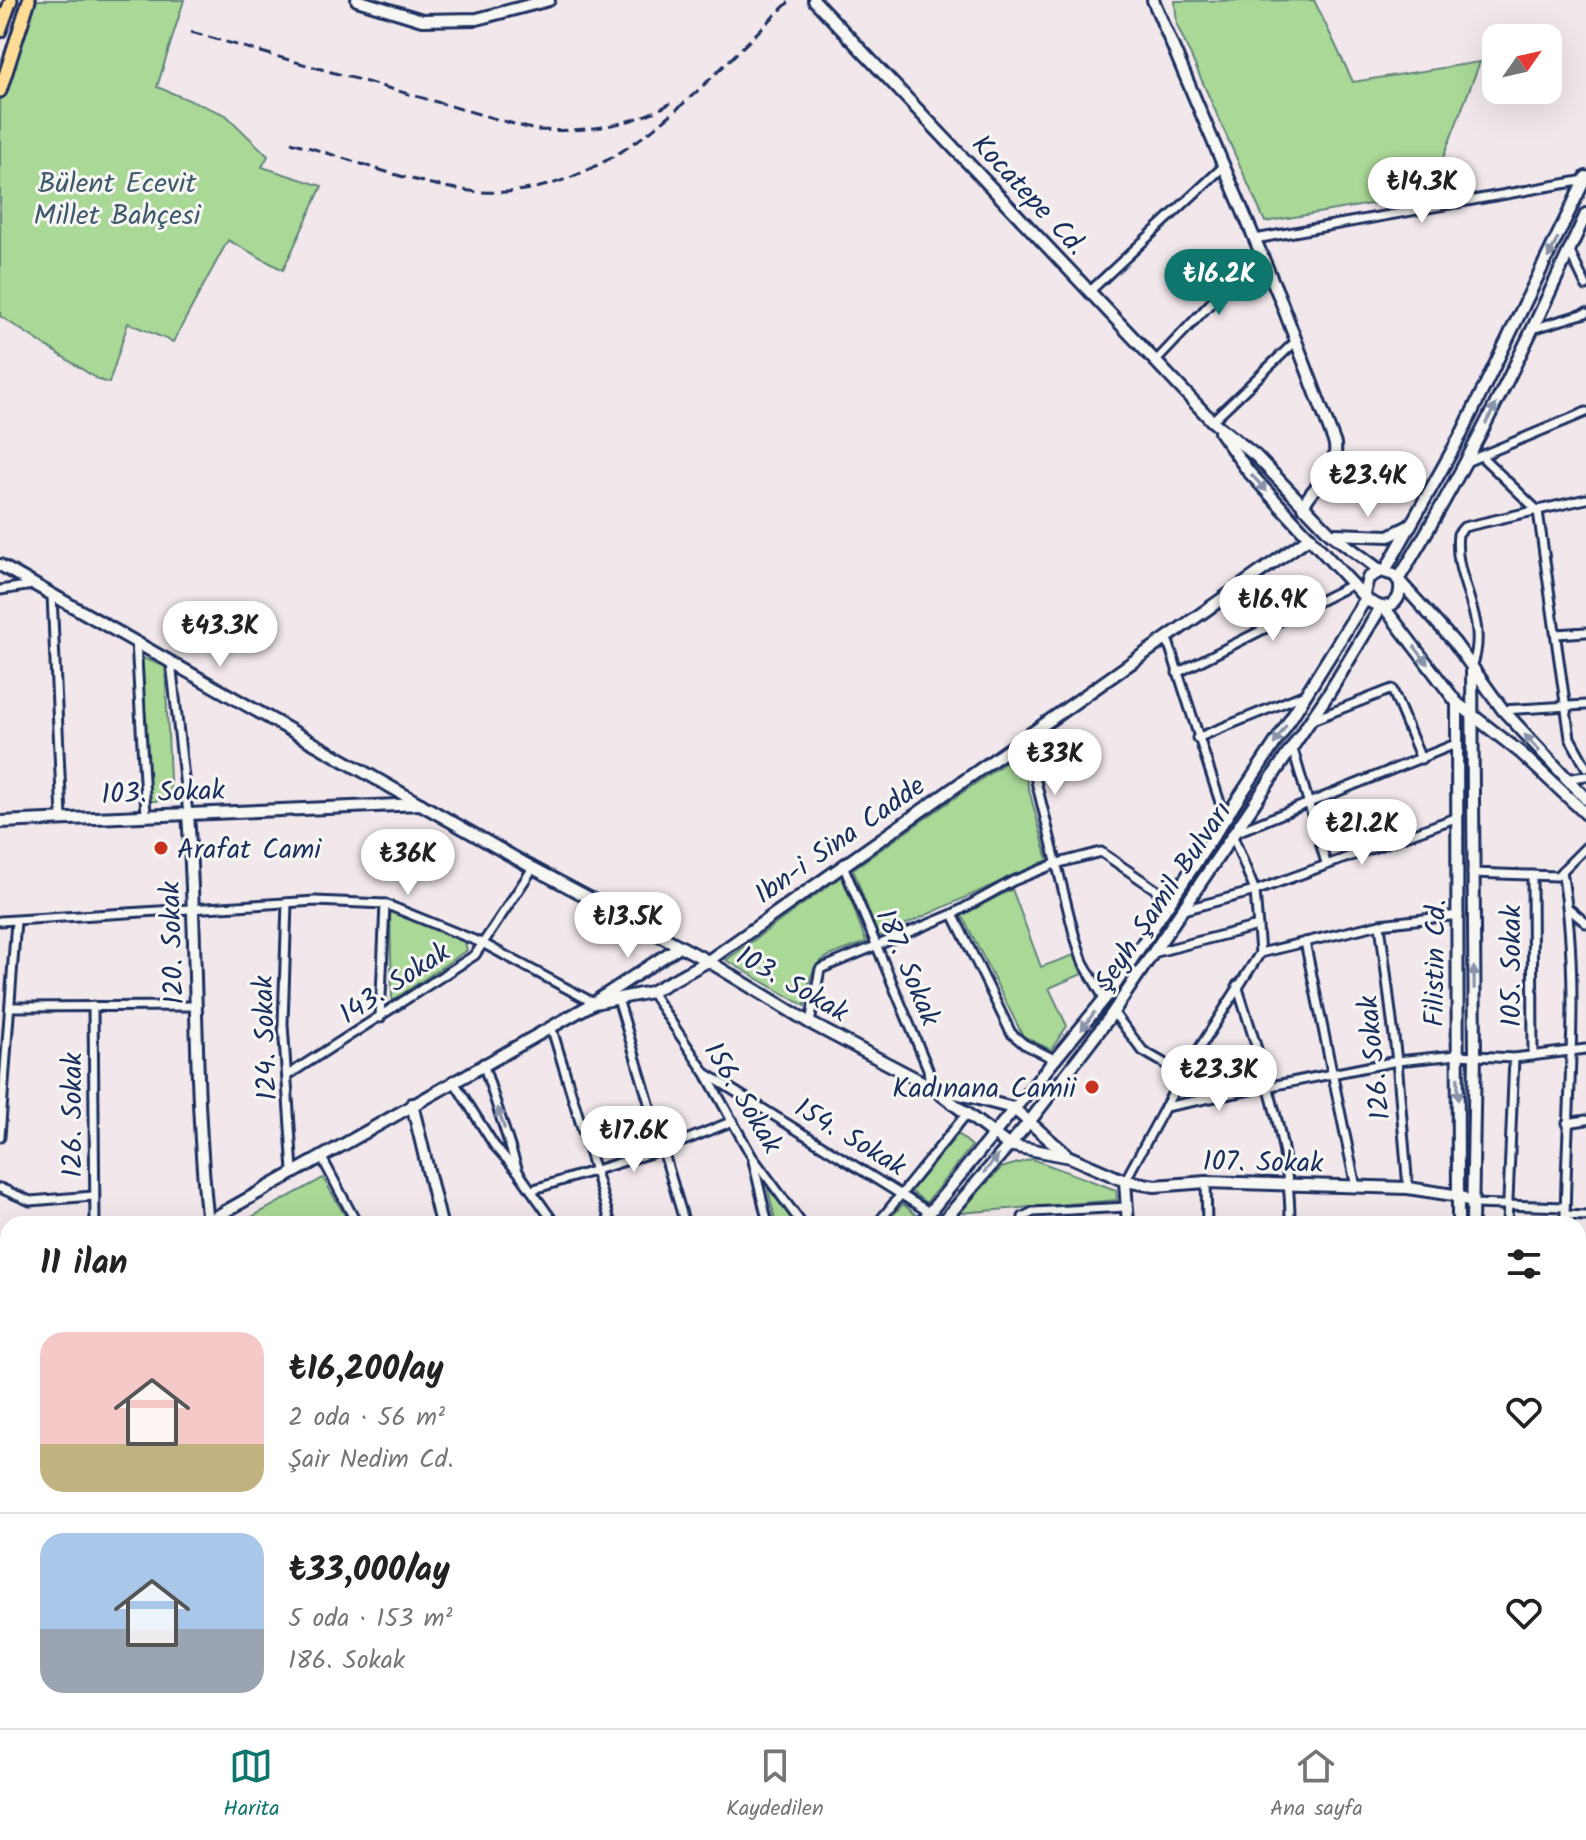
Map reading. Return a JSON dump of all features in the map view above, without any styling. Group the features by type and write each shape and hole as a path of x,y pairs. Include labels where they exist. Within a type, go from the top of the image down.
{"main road":[{"path":"0,31 11,0"},
{"path":"0,91 29,0"},
{"path":"357,0 396,6 422,20 477,19 549,0"},
{"name":"Kocatepe Cd.","path":"814,0 1212,421 1256,456 1330,533 1383,571"},
{"path":"1153,0 1297,340 1335,444 1337,463 1303,507"},
{"name":"Şeyh Şamil Bulvarı","path":"926,1216 1104,998 1305,694 1365,596 1368,578 1383,571 1461,435 1585,179"},
{"name":"Şeyh Şamil Bulvarı","path":"948,1216 1030,1121 1113,1012 1310,720 1382,607 1395,602 1399,582 1466,462 1585,217"},
{"name":"Kocatepe Cd.","path":"1212,421 1248,471 1365,596"},
{"path":"1330,533 1389,536 1411,525"},
{"name":"Ibn-i Sina Cadde","path":"218,1216 483,1063 594,1003 651,992 708,961 1310,537"},
{"name":"103. Sokak","path":"0,565 533,868 708,961 810,1023 930,1086 1008,1145"},
{"path":"1383,571 1399,582 1472,667 1503,710 1564,779 1586,799"},
{"path":"1365,596 1382,607 1457,703 1521,753 1586,814"},
{"name":"Filistin Cd.","path":"1472,667 1475,1055 1472,1216"},
{"name":"Filistin Cd.","path":"1457,703 1459,1216"},
{"name":"103. Sokak","path":"0,822 423,804"},
{"name":"120. Sokak","path":"188,814 195,908 201,1168 205,1216"},
{"path":"594,1003 680,946"},
{"name":"103. Sokak","path":"930,1086 1013,1108 1070,1157"},
{"path":"412,1104 439,1216"},
{"path":"1008,1145 1070,1157"},
{"name":"107. Sokak","path":"1070,1157 1125,1181 1155,1186 1206,1182 1290,1184 1408,1188 1460,1196"},
{"path":"1125,1181 1128,1216"},
{"path":"1460,1196 1473,1204"}],"street":[{"path":"1089,292 1223,167"},
{"path":"1255,239 1585,179"},
{"path":"1569,250 1586,286"},
{"path":"1155,362 1260,251"},
{"path":"1532,329 1586,313"},
{"path":"1212,421 1297,340"},
{"path":"1466,462 1586,412"},
{"path":"1481,456 1538,511 1570,738 1586,767"},
{"path":"1472,667 1480,639 1461,566 1458,534 1464,527 1586,499"},
{"path":"1177,673 1353,584"},
{"path":"0,590 34,585"},
{"path":"52,595 62,818"},
{"path":"1556,634 1586,632"},
{"path":"1167,638 1225,818"},
{"path":"136,641 146,815"},
{"name":"120. Sokak","path":"171,660 188,814"},
{"path":"1310,720 1392,689 1421,759"},
{"path":"1197,738 1305,694"},
{"path":"1503,710 1586,705"},
{"path":"1025,737 1055,864 1083,962 1104,998"},
{"path":"1125,1181 1183,1074 1260,953 1255,891 1232,834 1458,743"},
{"path":"1292,746 1326,863"},
{"path":"1564,779 1586,776"},
{"path":"1181,910 1255,891 1458,817"},
{"path":"1472,873 1557,876 1586,847"},
{"path":"810,1023 820,969 953,914 1055,864 1101,852 1171,900"},
{"name":"187. Sokak","path":"843,865 928,1069 930,1086"},
{"name":"143. Sokak","path":"288,1075 475,955 533,868"},
{"path":"1562,871 1568,908 1570,1052 1565,1215"},
{"name":"105. Sokak","path":"1532,875 1533,1056"},
{"path":"0,921 287,903 385,904 484,944 594,1003"},
{"name":"124. Sokak","path":"287,903 283,1024 293,1171"},
{"path":"380,1018 385,904"},
{"path":"1568,908 1586,923"},
{"path":"953,914 1011,1033 1056,1060"},
{"path":"1260,953 1380,924 1459,915"},
{"path":"0,1137 16,921"},
{"name":"126. Sokak","path":"1380,924 1397,1061 1408,1188"},
{"path":"1153,953 1258,926"},
{"path":"1305,942 1356,1187"},
{"path":"1237,985 1268,1087 1290,1184 1290,1216"},
{"name":"156. Sokak","path":"651,992 706,1074 751,1155 796,1216"},
{"path":"618,999 683,1216"},
{"name":"126. Sokak","path":"93,1006 94,1216"},
{"path":"10,1007 197,1006"},
{"path":"1113,1012 1143,1051 1183,1074"},
{"path":"551,1026 609,1216"},
{"path":"1165,1107 1334,1076 1397,1061 1457,1055 1514,1058 1586,1049"},
{"path":"1507,1216 1514,1058"},
{"path":"483,1063 519,1173"},
{"name":"154. Sokak","path":"706,1074 903,1193 929,1212"},
{"path":"453,1080 494,1145 519,1173 549,1216"},
{"path":"884,1216 968,1112"},
{"path":"1567,1123 1586,1120"},
{"path":"531,1190 664,1149 733,1121"},
{"path":"751,1155 766,1216"},
{"path":"321,1156 353,1216"},
{"path":"1206,1182 1207,1216"},
{"path":"0,1188 30,1201 93,1196"},
{"path":"1473,1204 1586,1216"},
{"path":"1025,1216 1033,1212 1127,1207"}],"green space":[{"name":"Bülent Ecevit Millet Bahçesi","path":"37,0 184,0 157,87 226,115 268,156 262,167 322,186 283,270 228,240 173,342 128,323 109,383 99,380 0,316 0,96"},
{"path":"1314,0 1353,82 1480,62 1429,194 1265,222 1177,25 1175,1"},
{"path":"137,656 165,666 171,801 147,801"},
{"path":"1019,753 1048,860 878,937 853,869"},
{"path":"842,876 866,942 828,957 815,967 805,1006 726,960"},
{"path":"1012,889 1041,967 1074,955 1082,974 1049,988 1067,1026 1051,1050 1023,1036 962,915"},
{"path":"390,910 465,942 467,950 392,1001"},
{"path":"958,1134 972,1146 926,1203 911,1191"},
{"path":"1032,1159 1116,1190 1117,1200 959,1213 1001,1168"},
{"path":"323,1178 345,1216 254,1216"},
{"path":"767,1185 789,1216 774,1216"},
{"path":"903,1204 917,1216 892,1216"}],"railway":[{"path":"291,142 397,175 462,190 513,191 560,181 604,162 645,135 721,69 791,0"},
{"path":"191,32 535,130 608,126 643,116 676,100"}],"place":[{"name":"Arafat Cami","path":"161,848"},
{"name":"Kadınana Camii","path":"1092,1087"}]}
